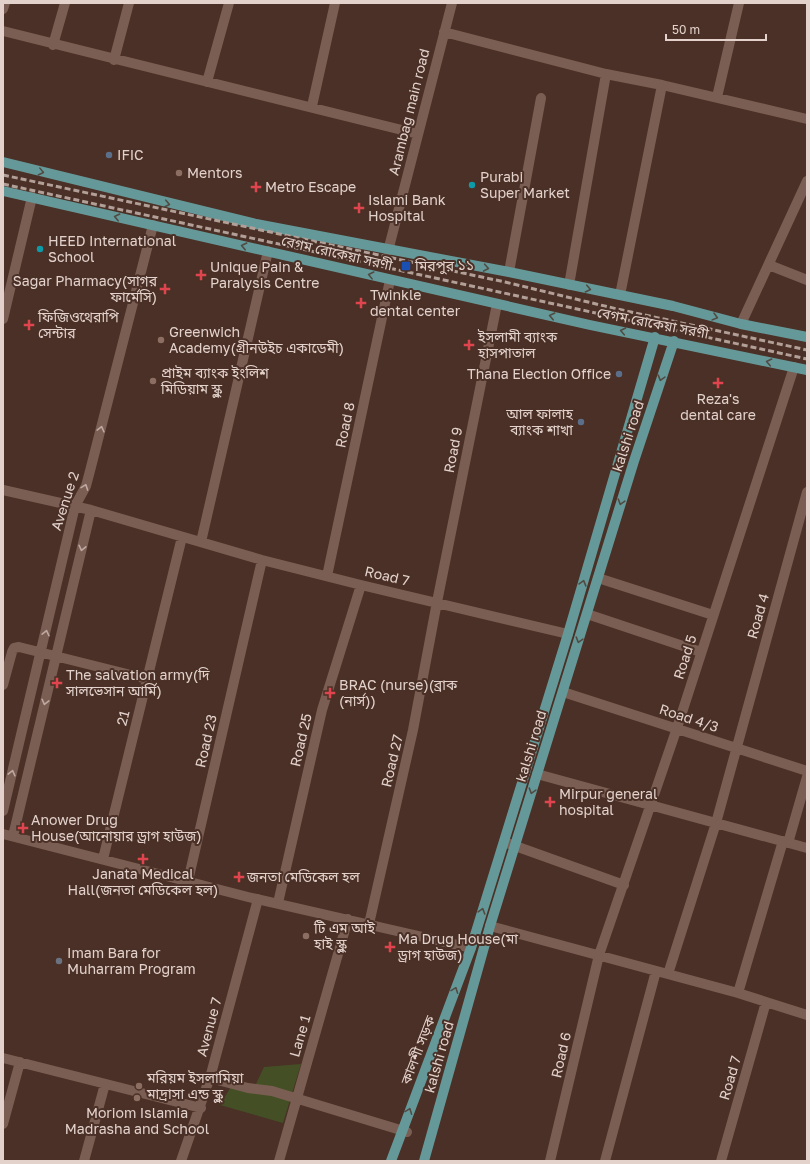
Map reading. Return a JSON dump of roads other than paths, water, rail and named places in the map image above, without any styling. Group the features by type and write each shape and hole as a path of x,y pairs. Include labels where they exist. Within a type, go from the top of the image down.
{"main road":[{"name":"বেগম রোকেয়া সরণী","path":"3,162 256,224 509,272 673,306 742,324 807,337"},
{"name":"বেগম রোকেয়া সরণী","path":"3,191 497,304 807,370"},
{"path":"504,842 568,634 655,337"},
{"name":"kalshi road","path":"424,1161 490,926 562,692 674,342"},
{"name":"কালশী সড়ক","path":"391,1161 471,948 504,842"}],"street":[{"path":"3,9 5,3"},
{"path":"53,45 64,3"},
{"path":"114,60 129,3"},
{"path":"207,82 229,3"},
{"path":"312,106 335,3"},
{"name":"Arambag main road","path":"388,250 452,3"},
{"path":"717,97 739,3"},
{"path":"3,31 114,60 312,106 418,134"},
{"path":"444,32 606,74 717,97 807,119"},
{"path":"569,285 606,74"},
{"path":"620,295 662,85"},
{"path":"509,272 541,98"},
{"path":"742,324 807,181"},
{"path":"3,318 32,197"},
{"name":"Avenue 2","path":"3,811 75,506 86,486 153,225"},
{"path":"201,542 268,251"},
{"path":"769,265 807,280"},
{"name":"Road 8","path":"327,576 390,280"},
{"name":"Road 9","path":"437,602 497,304"},
{"name":"Road 5","path":"599,955 677,728 794,367"},
{"name":"Road 7","path":"3,490 91,510 182,538 262,560 568,634"},
{"name":"Road 4","path":"668,974 716,823 807,492"},
{"name":"Avenue 2","path":"8,835 56,656 91,510"},
{"name":"21","path":"103,859 182,538"},
{"name":"Road 23","path":"188,881 262,560"},
{"path":"598,578 713,615"},
{"name":"Road 25","path":"278,903 322,710 361,585"},
{"name":"Road 27","path":"369,924 413,730 437,602"},
{"path":"587,614 701,652"},
{"path":"3,685 14,648 19,647 147,679"},
{"name":"Road 4/3","path":"562,692 677,728 807,772"},
{"path":"537,774 807,848"},
{"path":"738,993 807,777"},
{"path":"8,835 258,899 471,948"},
{"path":"504,842 624,885"},
{"name":"Avenue 7","path":"181,1161 210,1078 258,899"},
{"name":"Lane 1","path":"279,1161 348,919"},
{"path":"490,926 738,993 807,1015"},
{"name":"Road 6","path":"550,1161 599,955"},
{"path":"605,1161 656,971"},
{"name":"Road 7","path":"720,1161 766,1002"},
{"path":"3,1058 200,1108"},
{"path":"3,1124 20,1062"},
{"path":"210,1078 248,1088 272,1092 407,1132"},
{"path":"84,1161 105,1084"}],"railway":[{"path":"3,175 505,282 617,309 807,350"},
{"path":"3,184 807,359"}],"place":[{"name":"IFIC","path":"109,155"},
{"name":"Mentors","path":"179,173"},
{"name":"Purabi Super Market","path":"472,185"},
{"name":"Metro Escape","path":"256,187"},
{"name":"Islami Bank Hospital","path":"359,208"},
{"name":"HEED International School","path":"40,249"},
{"name":"মিরপুর ১১","path":"406,266"},
{"name":"Unique Pain & Paralysis Centre","path":"201,275"},
{"name":"Sagar Pharmacy(সাগর ফার্মেসি)","path":"165,289"},
{"name":"Twinkle dental center","path":"361,303"},
{"name":"ফিজিওথেরাপি সেন্টার","path":"29,325"},
{"name":"Greenwich Academy(গ্রীনউইচ একাডেমী)","path":"161,340"},
{"name":"ইসলামী ব্যাংক হাসপাতাল","path":"469,345"},
{"name":"Thana Election Office","path":"619,374"},
{"name":"প্রাইম ব্যাংক ইংলিশ মিডিয়াম স্কুল","path":"153,381"},
{"name":"Reza's dental care","path":"718,383"},
{"name":"আল ফালাহ ব্যাংক শাখা","path":"581,422"},
{"name":"The salvation army(দি সালভেসান আর্মি)","path":"57,683"},
{"name":"BRAC (nurse)(ব্রাক (নার্স))","path":"330,693"},
{"name":"Mirpur general hospital","path":"550,802"},
{"name":"Anower Drug House(আনোয়ার ড্রাগ হাউজ)","path":"23,828"},
{"name":"Janata Medical Hall(জনতা মেডিকেল হল)","path":"143,859"},
{"name":"জনতা মেডিকেল হল","path":"239,877"},
{"name":"টি এম আই হাই স্কুল","path":"306,936"},
{"name":"Ma Drug House(মা ড্রাগ হাউজ)","path":"390,947"},
{"name":"Imam Bara for Muharram Program","path":"59,961"},
{"name":"মরিয়ম ইসলামিয়া মাদ্রাসা এন্ড স্কুল","path":"139,1086"},
{"name":"Moriom Islamia Madrasha and School","path":"137,1098"}]}
